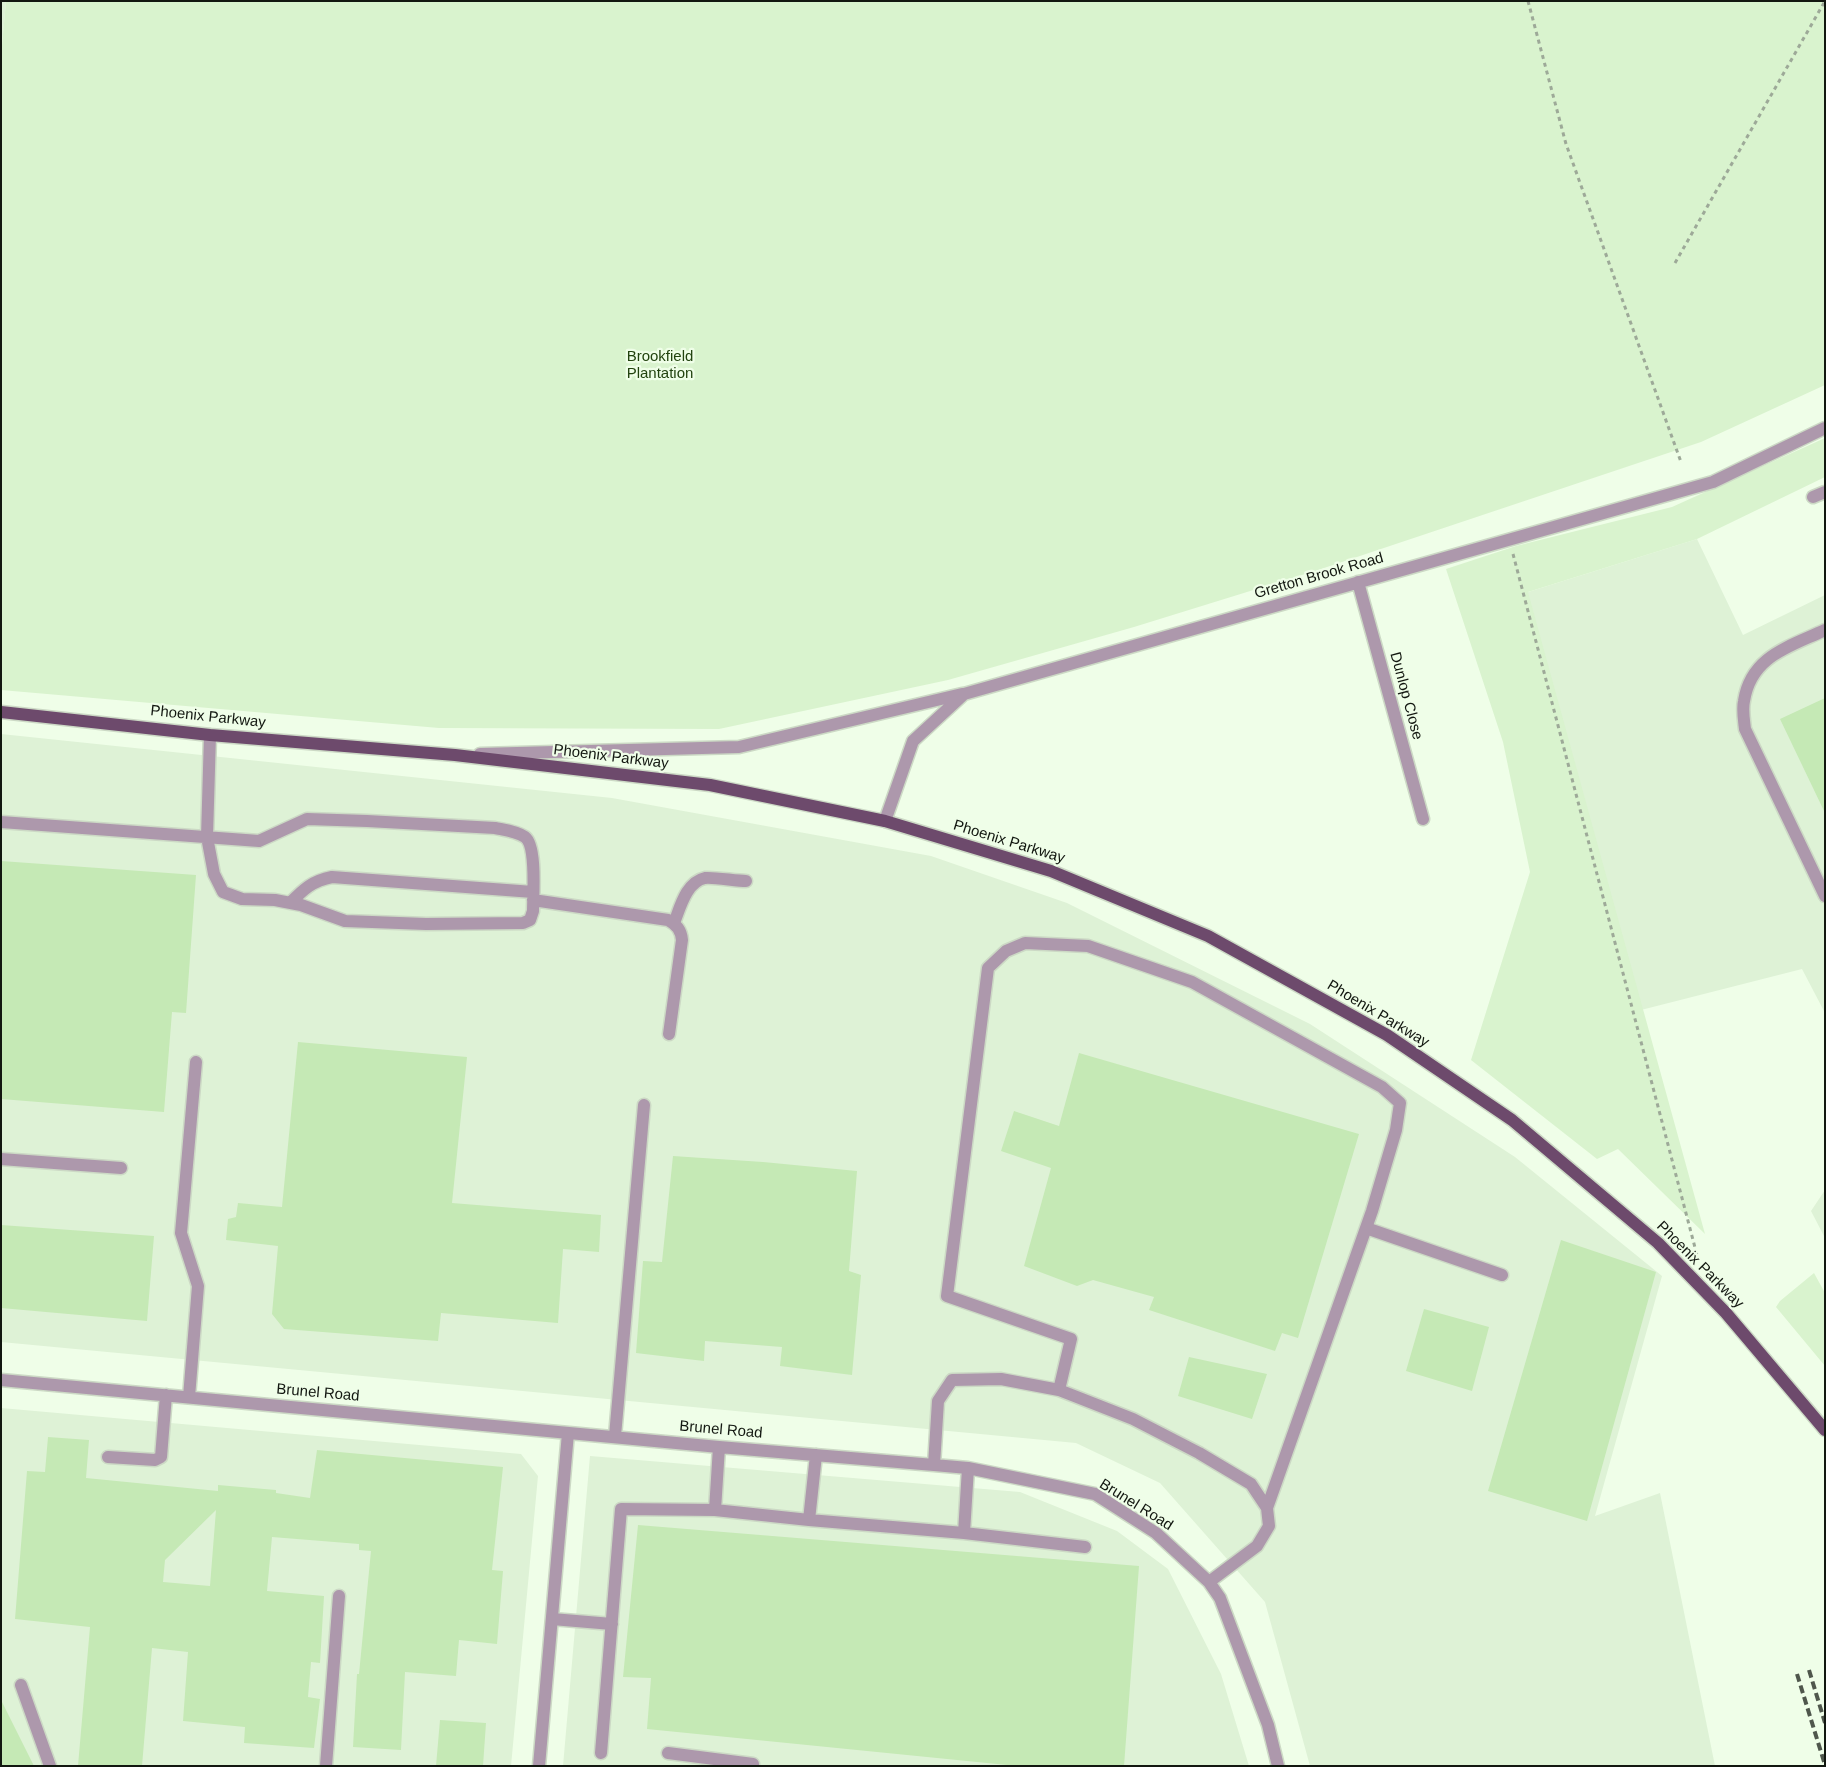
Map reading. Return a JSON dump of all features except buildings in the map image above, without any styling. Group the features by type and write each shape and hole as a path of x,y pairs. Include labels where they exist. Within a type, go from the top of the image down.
{"main road":[{"name":"Phoenix Parkway","path":"1,712 210,735 455,755 710,785 885,821 1051,871 1208,936 1387,1035 1512,1120 1658,1243 1726,1313 1825,1430"}],"street":[{"name":"Gretton Brook Road","path":"885,821 912,741 964,694 1714,482 1825,428"},
{"name":"Dunlop Close","path":"1358,582 1423,819"},
{"path":"1825,630 1766,658 1752,676 1744,702 1744,729 1825,896"},
{"path":"455,755 739,747 964,694"},
{"path":"1,822 208,836 259,841 307,819 495,828 515,832 527,839 532,850 533,912 530,920 523,923 426,924 345,920 301,905 275,900 242,899 223,892 214,874 208,836 210,735"},
{"path":"290,903 305,888 317,880 332,877 533,896 668,920 674,923 681,931 682,940 669,1034"},
{"path":"674,923 685,896 693,885 705,878 746,881"},
{"path":"1059,1390 1071,1338 947,1296 988,968 1006,951 1025,944 1088,946 1192,982 1382,1087 1400,1103 1389,1156 1366,1228 1267,1508"},
{"path":"189,1397 198,1286 181,1233 196,1062"},
{"path":"615,1436 644,1105"},
{"path":"1,1159 122,1168"},
{"path":"1366,1228 1502,1275"},
{"path":"934,1465 938,1401 952,1380 1001,1379 1059,1390 1133,1419 1200,1453 1251,1484 1267,1508 1270,1526 1257,1546 1208,1582"},
{"name":"Brunel Road","path":"1,1380 968,1468 1095,1494 1156,1533 1208,1582 1220,1598 1268,1725 1278,1766"},
{"path":"108,1457 155,1460 161,1457 166,1394"},
{"path":"540,1766 568,1433"},
{"path":"715,1510 719,1446"},
{"path":"809,1520 816,1455"},
{"path":"964,1533 968,1468"},
{"path":"601,1753 622,1509 715,1510 964,1533 1085,1547"},
{"path":"326,1766 339,1596"},
{"path":"552,1619 612,1624"},
{"path":"21,1685 50,1766"},
{"path":"668,1752 753,1764 752,1766"}],"path":[{"path":"1528,1 1566,144 1681,462"},
{"path":"1675,263 1825,1"},
{"path":"1510,539 1699,1264"}],"shaded area":[{"path":"1,1 6,1 1,56"},
{"path":"1697,539 1743,635 1825,595 1825,1013 1802,969 1641,1010 1525,593"},
{"path":"1,734 612,798 931,856 1067,903 1310,1024 1515,1157 1662,1276 1595,1516 1660,1493 1715,1766 1310,1766 1265,1602 1160,1483 1076,1443 1,1342"},
{"path":"1825,1190 1825,1238 1811,1211"},
{"path":"1,1408 521,1454 538,1476 511,1766 1,1766"},
{"path":"590,1456 1020,1492 1117,1531 1168,1569 1221,1674 1249,1766 563,1766"}],"green space":[{"name":"Brookfield Plantation","path":"6,1 1825,1 1825,385 1701,442 1318,570 1134,627 948,680 719,729 439,728 1,690 1,56"},
{"path":"1825,438 1825,477 1697,539 1528,592 1705,1234 1618,1149 1597,1159 1471,1060 1530,872 1503,742 1446,569 1516,546 1672,507"},
{"path":"1814,1273 1825,1293 1825,1366 1776,1307 1780,1301"}],"railway":[{"path":"1809,1670 1825,1723"},
{"path":"1797,1674 1825,1765"}]}
